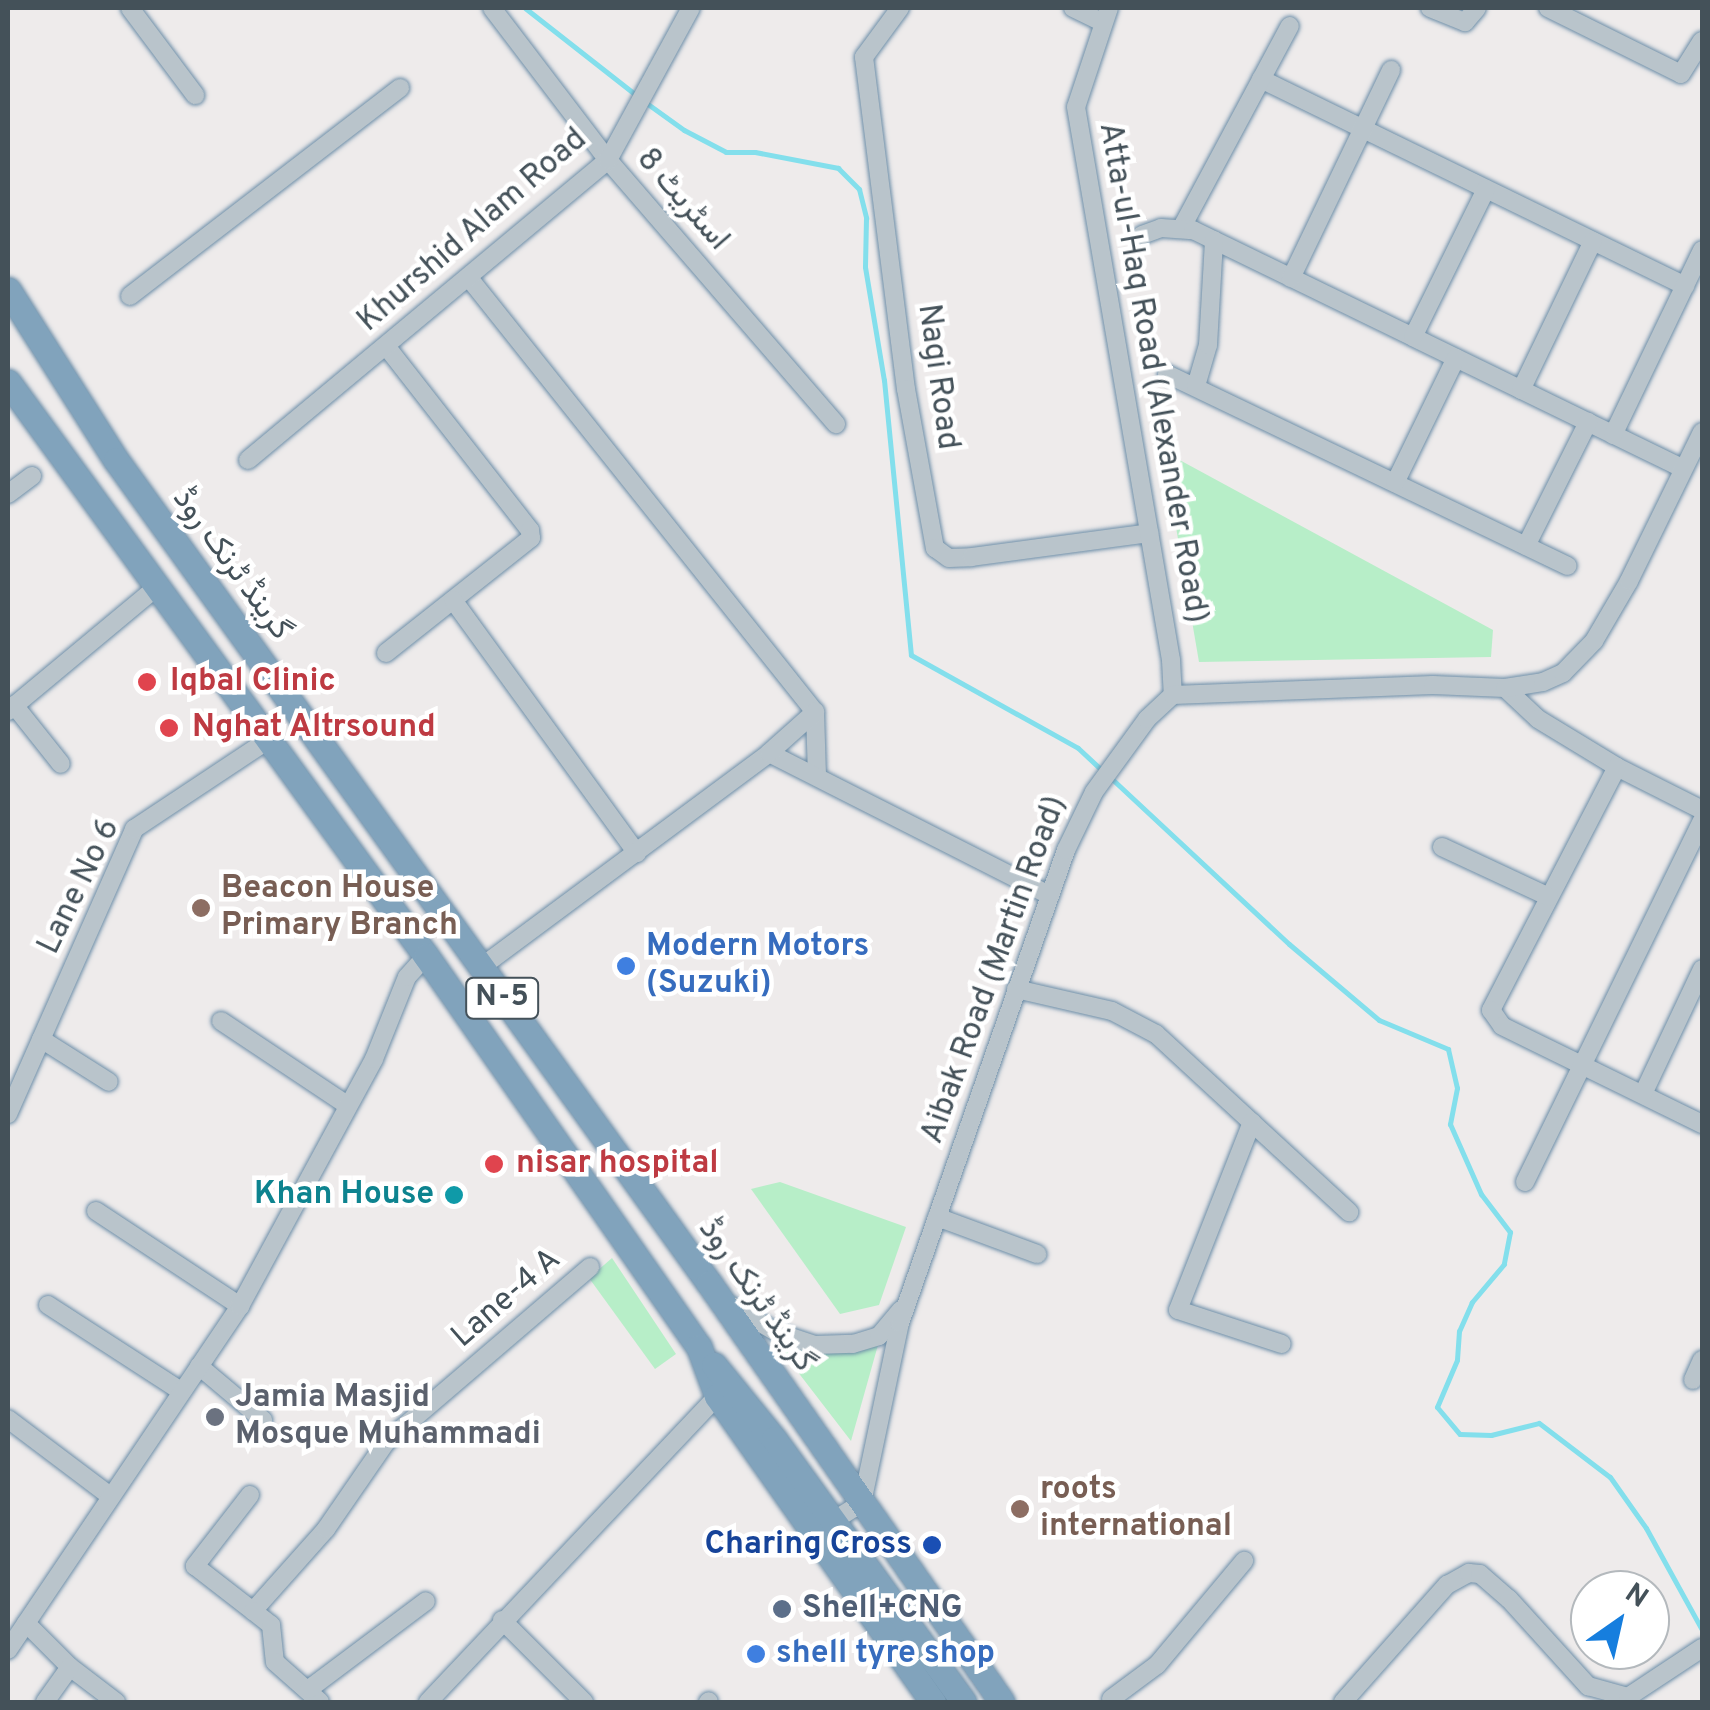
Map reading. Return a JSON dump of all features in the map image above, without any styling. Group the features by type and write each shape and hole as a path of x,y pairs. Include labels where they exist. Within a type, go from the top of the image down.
{"highway":[{"name":"گرینڈ ٹرنک روڈ","path":"8,290 116,460 709,1283 1002,1702"},
{"path":"8,323 116,460"},
{"name":"N-5","path":"9,385 426,956 699,1347 833,1521 964,1702"},
{"name":"N-5","path":"699,1347 717,1396 933,1702"}],"street":[{"path":"130,8 195,96"},
{"name":"اسٹریٹ 8","path":"492,8 608,160 836,424"},
{"name":"Khurshid Alam Road","path":"248,460 608,160 691,8"},
{"name":"Nagi Road","path":"900,8 864,57 906,389 935,548 950,558 972,557 1149,532"},
{"path":"1074,8 1106,15"},
{"path":"1430,8 1465,22 1477,8"},
{"path":"1548,8 1681,74 1702,41"},
{"name":"Atta-ul-Haq Road (Alexander Road)","path":"1106,15 1076,107 1173,695"},
{"path":"1182,227 1290,26"},
{"path":"1291,278 1391,70"},
{"path":"1261,79 1685,286"},
{"path":"130,296 400,88"},
{"path":"1413,337 1486,188"},
{"path":"1142,235 1182,227 1214,240 1682,468"},
{"path":"1196,386 1208,345 1214,240"},
{"path":"1521,390 1593,242"},
{"path":"1613,434 1702,250"},
{"path":"469,278 815,712 817,778"},
{"path":"386,346 530,530 531,538 386,653"},
{"path":"1394,482 1456,358"},
{"path":"1167,374 1567,566"},
{"path":"1526,546 1588,422"},
{"path":"1173,695 1433,685 1505,688 1543,682 1577,663 1629,581 1702,432"},
{"path":"8,494 32,476"},
{"path":"61,764 11,708 157,587"},
{"path":"453,600 637,852"},
{"path":"1505,688 1538,719 1617,767 1702,810"},
{"name":"Aibak Road (Martin Road)","path":"862,1503 908,1300 1049,895 1094,792 1147,719 1173,695"},
{"path":"480,968 769,753 815,712"},
{"name":"Lane No 6","path":"9,1106 134,829 268,740"},
{"path":"769,753 1049,895"},
{"path":"1617,767 1491,1010 1502,1026 1702,1124"},
{"path":"1524,1182 1702,821"},
{"path":"1442,847 1550,898"},
{"path":"8,1650 53,1589 110,1496 240,1306 374,1059 407,978 426,956"},
{"path":"1643,1094 1702,968"},
{"path":"1016,988 1112,1012 1156,1034 1349,1212"},
{"path":"220,1021 347,1105"},
{"path":"41,1039 109,1082"},
{"path":"1252,1122 1178,1310 1282,1344"},
{"path":"96,1211 240,1306"},
{"path":"936,1218 1037,1254"},
{"name":"Lane-4 A","path":"254,1611 326,1528 386,1442 590,1266"},
{"path":"709,1283 732,1307 776,1332 815,1345 852,1344 879,1336 908,1300"},
{"path":"48,1304 181,1390"},
{"path":"1692,1380 1702,1360"},
{"path":"199,1366 263,1420"},
{"path":"428,1702 717,1396"},
{"path":"8,1418 110,1496"},
{"path":"250,1495 195,1566 271,1625 275,1662 314,1696 426,1600"},
{"path":"833,1521 862,1503"},
{"path":"1110,1699 1157,1665 1244,1561"},
{"path":"1343,1702 1447,1585 1469,1573 1480,1574 1508,1599 1588,1686 1628,1697 1701,1652"},
{"path":"502,1620 584,1702"},
{"path":"26,1623 70,1667 116,1702"},
{"path":"45,1702 70,1667"}],"green space":[{"path":"1163,451 1493,630 1491,657 1199,662"},
{"path":"780,1182 906,1227 879,1305 840,1314 751,1189"},
{"path":"612,1258 676,1354 655,1369 589,1278"},
{"path":"774,1341 813,1350 878,1345 851,1441"}],"waterway":[{"path":"525,8 636,95"},
{"path":"645,102 684,130 726,152 755,152 838,168 859,189 866,218 865,267 884,380 911,655 1078,748 1104,772"},
{"path":"1112,779 1289,944 1379,1020 1448,1049 1457,1088 1450,1124 1481,1194 1510,1232 1504,1264 1472,1302 1459,1331 1457,1360 1437,1407 1460,1434 1491,1435 1539,1423 1610,1477 1646,1528 1702,1630"}],"place":[{"name":"Iqbal Clinic","path":"147,682"},
{"name":"Nghat Altrsound","path":"169,728"},
{"name":"Beacon House Primary Branch","path":"201,908"},
{"name":"Modern Motors (Suzuki)","path":"626,966"},
{"name":"nisar hospital","path":"494,1164"},
{"name":"Khan House","path":"454,1195"},
{"name":"Jamia Masjid Mosque Muhammadi","path":"215,1417"},
{"name":"roots international","path":"1020,1509"},
{"name":"Charing Cross","path":"932,1545"},
{"name":"Shell+CNG","path":"782,1609"},
{"name":"shell tyre shop","path":"756,1654"}]}
